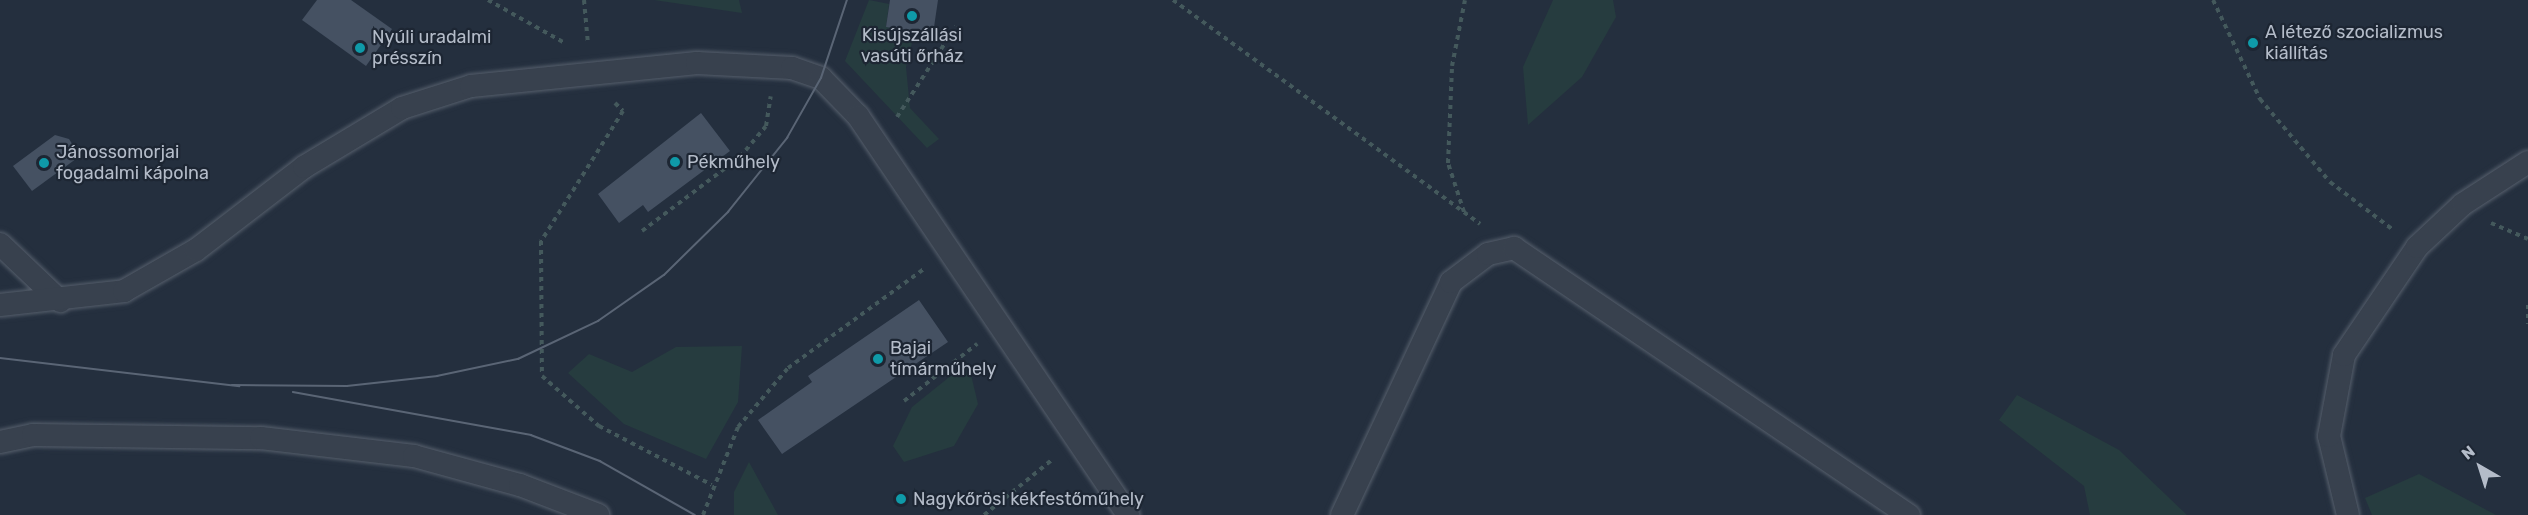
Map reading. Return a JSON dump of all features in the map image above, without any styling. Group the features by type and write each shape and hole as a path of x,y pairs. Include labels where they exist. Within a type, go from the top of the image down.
{"lane":[{"path":"0,306 60,302 135,285 196,250 304,168 402,108 471,86 697,63 769,66 821,78 879,146 1128,515"},
{"path":"2349,515 2329,436 2344,355 2417,247 2463,204 2528,162"},
{"path":"0,244 60,302"},
{"path":"1342,515 1451,282 1488,254 1514,248 1909,515"},
{"path":"0,442 33,435 297,442 414,456 520,485 597,515"}],"path":[{"path":"488,0 544,36 589,52 584,0"},
{"path":"1173,0 1180,2 1514,248"},
{"path":"1464,212 1448,163 1452,66 1465,0"},
{"path":"2213,0 2260,99 2330,182 2417,247"},
{"path":"879,146 956,26"},
{"path":"642,231 740,156 766,126 769,66"},
{"path":"591,74 623,111 541,241 542,376 599,426 712,485"},
{"path":"703,515 712,485 738,427 788,368 951,250"},
{"path":"2528,305 2528,324"},
{"path":"904,401 1001,326"},
{"path":"984,515 1077,440"}],"green space":[{"path":"654,0 739,0 742,13"},
{"path":"869,0 889,4 886,27 915,31 906,67 910,108 939,139 927,148 845,61"},
{"path":"1553,0 1613,0 1616,17 1582,77 1528,125 1523,67"},
{"path":"742,346 738,402 706,459 624,424 568,373 589,354 632,372 676,347"},
{"path":"968,362 978,404 954,446 904,462 893,446 912,407"},
{"path":"2017,395 2119,450 2187,515 2090,515 2084,486 1999,420"},
{"path":"749,462 778,515 734,515 734,492"},
{"path":"2419,474 2496,515 2372,515 2365,498"}],"building":[{"name":"Nyúli uradalmi présszín","path":"317,0 351,0 392,29 366,66 302,20"},
{"name":"Kisújszállási vasúti őrház","path":"890,0 938,0 933,34 886,27"},
{"name":"Pékműhely","path":"701,113 730,151 648,212 643,205 619,223 598,194"},
{"name":"Jánossomorjai fogadalmi kápolna","path":"55,135 69,139 80,156 32,191 13,166"},
{"name":"Bajai tímárműhely","path":"919,300 948,342 782,454 758,420 812,382 808,376"}],"tram line":[{"path":"232,385 347,386 437,376 518,359 598,321 664,275 728,212 787,138 821,78 847,0"},
{"path":"0,358 239,386"},
{"path":"293,392 531,435 600,461 695,515"}],"place":[{"name":"Kisújszállási vasúti őrház","path":"912,16"},
{"name":"A létező szocializmus kiállítás","path":"2253,43"},
{"name":"Nyúli uradalmi présszín","path":"360,48"},
{"name":"Pékműhely","path":"675,162"},
{"name":"Jánossomorjai fogadalmi kápolna","path":"44,163"},
{"name":"Bajai tímárműhely","path":"878,359"},
{"name":"Nagykőrösi kékfestőműhely","path":"901,499"}]}
